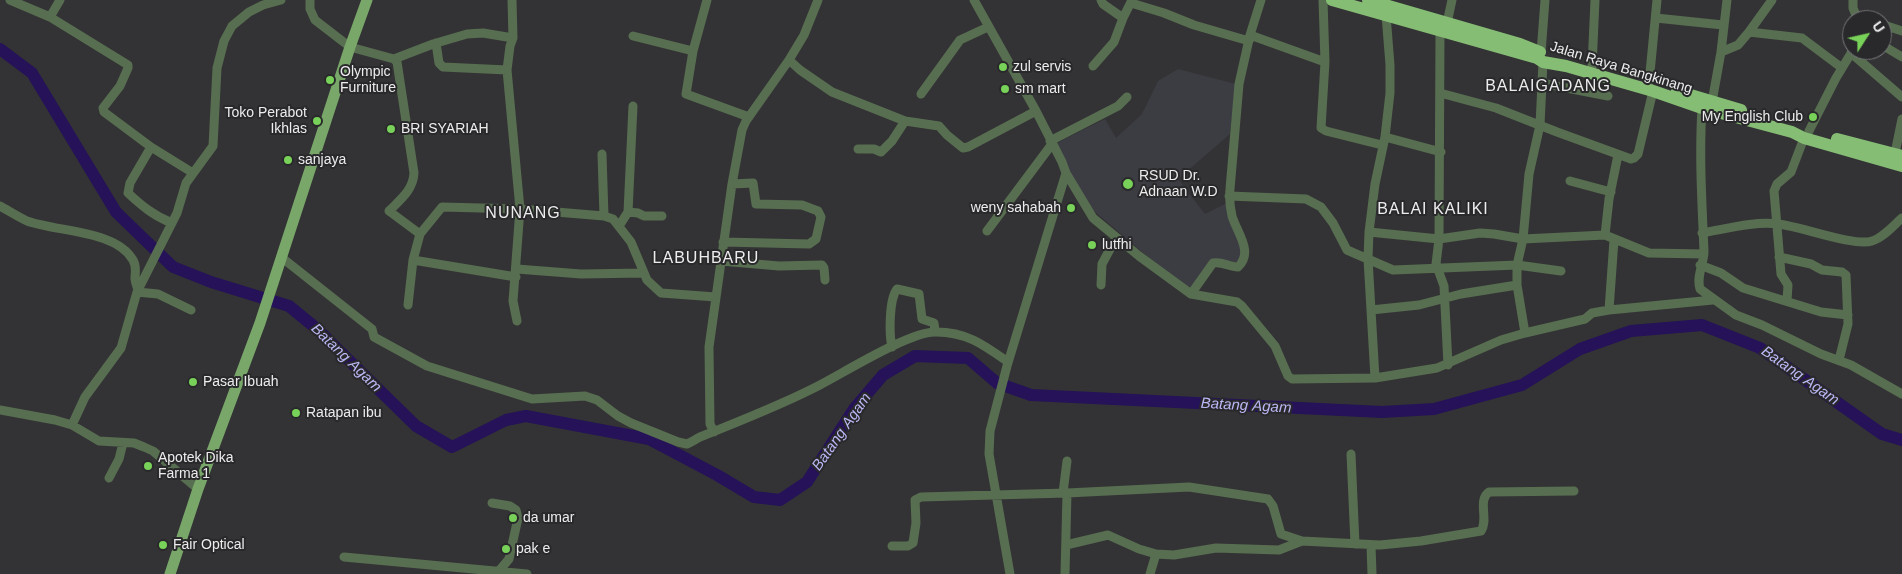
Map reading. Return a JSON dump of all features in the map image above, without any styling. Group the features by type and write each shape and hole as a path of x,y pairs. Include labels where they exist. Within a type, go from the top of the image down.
{"highway":[{"name":"Jalan Raya Bangkinang","path":"1368,0 1443,27 1651,87"},
{"name":"Jalan Raya Bangkinang","path":"1339,1 1386,7"},
{"name":"Jalan Raya Bangkinang","path":"1564,62 1592,67 1707,105 1898,160"}],"main road":[{"path":"170,574 198,489 260,324 367,0"}],"street":[{"path":"10,0 50,17 128,65 120,86 103,108 104,112 151,147 193,173"},
{"path":"50,17 60,0"},
{"path":"72,425 85,397 121,348 138,291 178,212 186,183 213,146 217,68 224,41 232,26 248,12 281,0"},
{"path":"310,0 310,9 315,20 350,47 394,59 436,43 467,34 483,33 512,38"},
{"path":"512,0 512,38 507,70 520,209 513,301 517,321"},
{"path":"707,0 693,51 686,94 749,118"},
{"path":"712,429 709,355 723,242 742,130 789,60 804,34 818,0"},
{"path":"974,0 1036,111 1066,173 1093,218 1116,238 1191,294 1238,302 1276,346 1287,373 1292,379 1375,378 1437,368 1448,358 1525,330 1584,319 1592,313 1713,300"},
{"path":"1101,0 1103,4 1123,18"},
{"path":"1191,294 1213,263 1219,262 1231,267 1238,267 1245,256 1244,245 1232,217 1230,196 1239,84 1249,38 1261,0"},
{"path":"1323,0 1325,62 1322,129 1440,152"},
{"path":"1448,358 1446,298 1444,283 1436,264 1439,239 1440,93 1443,27 1452,0"},
{"path":"1525,330 1517,286 1517,265 1523,239 1528,174 1540,125 1541,83 1536,55 1545,0"},
{"path":"1592,67 1595,0"},
{"path":"1440,93 1496,108 1631,159 1634,158 1638,154 1651,87 1657,0"},
{"path":"1727,0 1720,52 1700,142 1704,254 1700,265 1698,283 1700,289 1736,315 1762,325 1821,354 1840,355 1851,365 1902,394"},
{"path":"1720,52 1738,45 1772,0"},
{"path":"1093,66 1114,42 1132,1 1194,26 1249,38 1325,62"},
{"path":"1375,378 1368,259 1369,232 1375,184 1384,141 1390,82 1386,7"},
{"path":"1656,18 1724,25"},
{"path":"921,94 960,40 988,27"},
{"path":"1749,32 1802,38 1842,68"},
{"path":"633,36 693,51"},
{"path":"436,43 439,63 443,67 507,70"},
{"path":"394,59 397,62 414,181 407,195 389,211 420,234"},
{"path":"789,60 832,92 905,121 939,126 963,148 975,144 1036,111"},
{"path":"1788,301 1788,285 1782,276 1774,188 1791,172 1806,134 1847,60"},
{"path":"1861,60 1902,97"},
{"path":"1541,83 1608,96"},
{"path":"987,231 1051,142 1118,106 1127,97"},
{"path":"619,226 628,212 633,106"},
{"path":"1898,160 1902,120"},
{"path":"858,149 874,149 881,152 892,141 905,121"},
{"path":"151,147 130,183 128,193 145,209 159,218 172,223"},
{"path":"602,154 604,216"},
{"path":"1605,235 1618,154"},
{"path":"1010,574 989,454 990,430 1007,364 1066,173"},
{"path":"1570,181 1611,192"},
{"path":"723,242 812,243 816,239 821,217 818,210 802,206 756,204 753,183 732,184"},
{"path":"1230,196 1306,199 1312,201 1321,207 1333,223 1347,250 1393,270 1517,265 1561,271"},
{"path":"0,206 26,220 51,228 112,241 128,253 134,261 137,271 135,279 138,291"},
{"path":"408,304 413,260 420,234 442,207 520,209 604,216 612,219 631,242 647,280 661,293 716,297"},
{"path":"628,212 644,216 662,216"},
{"path":"1702,233 1778,224 1838,238 1870,242 1878,239 1902,218"},
{"path":"1369,232 1439,239 1480,233 1523,239 1605,235 1649,253 1704,254"},
{"path":"1101,285 1102,264 1116,238"},
{"path":"1606,310 1614,240"},
{"path":"281,257 372,329 374,337 427,366 532,399 585,396 597,400 631,423 687,444 712,429 813,389 892,344 935,329 983,344 1007,364"},
{"path":"1780,257 1811,264 1822,270 1845,273 1847,277 1848,315 1846,333 1840,355"},
{"path":"413,260 516,273 644,273"},
{"path":"721,261 779,266 821,265 824,268 825,280"},
{"path":"1700,265 1724,275 1739,287 1821,312 1848,315"},
{"path":"1371,310 1419,306 1446,298 1517,286"},
{"path":"892,344 892,310 894,294 897,289 919,294 922,319 934,322 935,329"},
{"path":"138,291 158,294 191,310"},
{"path":"0,410 72,425 99,441 134,443 153,451 198,489"},
{"path":"109,478 119,459 123,443"},
{"path":"1351,454 1355,544"},
{"path":"1065,574 1067,461"},
{"path":"892,546 908,546 913,543 916,530 914,503 916,499 1189,486 1265,497 1272,503 1281,534 1302,541 1371,545 1421,541 1481,531 1484,526 1484,499 1489,492 1574,491"},
{"path":"492,503 510,506 516,510 518,518 509,559 499,571"},
{"path":"1066,545 1108,535 1139,549 1156,554 1174,555 1216,548 1279,550 1302,541"},
{"path":"1371,545 1372,574"},
{"path":"1150,574 1156,554"},
{"path":"344,557 480,572 499,571 527,574"}],"shaded area":[{"name":"RSUD Dr. Adnaan W.D","path":"1178,69 1236,84 1230,134 1178,179 1205,214 1227,203 1242,247 1241,259 1234,263 1217,259 1189,292 1087,205 1055,144 1105,119 1116,138 1142,114 1158,81"}],"waterway":[{"name":"Batang Agam","path":"0,49 32,73 116,212 173,267 211,282 289,306 317,329 416,426 452,447 506,420 526,416 649,439 754,497 780,500 807,482 854,409 883,375 915,356 968,358 997,383 1031,395 1382,412 1434,409 1522,385 1580,349 1631,331 1702,325 1760,348 1882,434 1902,440"}],"place":[{"name":"zul servis","path":"1003,67"},
{"name":"Olympic Furniture","path":"330,80"},
{"name":"sm mart","path":"1005,89"},
{"name":"My English Club","path":"1813,117"},
{"name":"Toko Perabot Ikhlas","path":"317,121"},
{"name":"BRI SYARIAH","path":"391,129"},
{"name":"sanjaya","path":"288,160"},
{"name":"RSUD Dr. Adnaan W.D","path":"1128,184"},
{"name":"weny sahabah","path":"1071,208"},
{"name":"lutfhi","path":"1092,245"},
{"name":"Pasar Ibuah","path":"193,382"},
{"name":"Ratapan ibu","path":"296,413"},
{"name":"Apotek Dika Farma 1","path":"148,466"},
{"name":"da umar","path":"513,518"},
{"name":"Fair Optical","path":"163,545"},
{"name":"pak e","path":"506,549"}],"district":[{"name":"BALAIGADANG","path":"1548,87"},
{"name":"BALAI KALIKI","path":"1433,210"},
{"name":"NUNANG","path":"523,214"},
{"name":"LABUHBARU","path":"706,259"}]}
